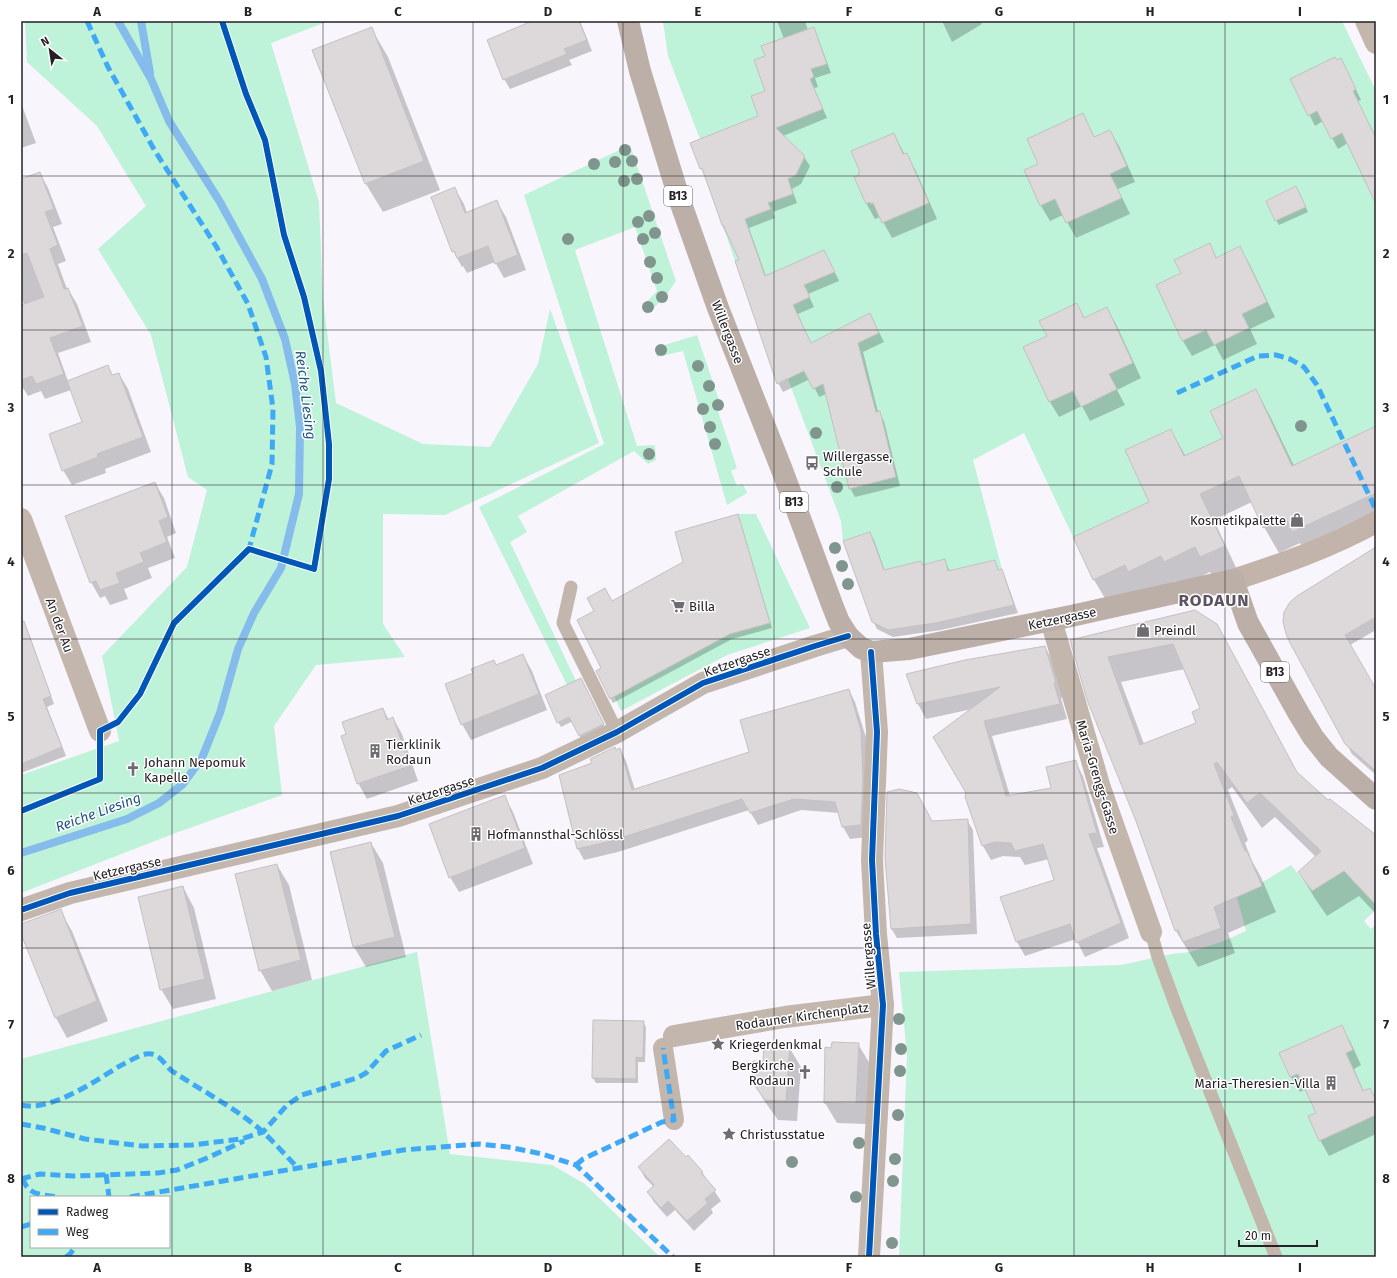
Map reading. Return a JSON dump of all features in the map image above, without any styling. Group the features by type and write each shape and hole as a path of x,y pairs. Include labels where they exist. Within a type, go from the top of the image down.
{"main road":[{"name":"Willergasse","path":"628,21 640,71 687,222 718,308 782,470 833,607 839,622 848,636"},
{"name":"Ketzergasse","path":"871,652 909,649 1051,620 1233,580 1290,561 1354,534 1376,522"},
{"name":"B13","path":"1233,580 1248,623 1313,737 1329,757 1376,798"},
{"name":"B13","path":"848,636 861,648 871,652"}],"street":[{"path":"1366,21 1376,43"},
{"name":"An der Au","path":"21,519 100,731"},
{"name":"Maria-Grengg-Gasse","path":"1051,620 1100,788 1151,932"},
{"name":"Ketzergasse","path":"21,910 77,891 398,816 542,768 617,732 704,683 848,636"},
{"name":"Willergasse","path":"869,1257 883,1005 876,934 872,860 877,732 871,652"},
{"name":"Rodauner Kirchenplatz","path":"674,1120 669,1042 785,1016 883,1005"}],"lane":[{"path":"571,587 563,623 617,732"},
{"path":"1151,932 1158,957 1177,1008 1276,1257"}],"green space":[{"path":"25,21 329,21 271,43 319,202 323,299 336,403 423,444 490,447 538,364 550,309 599,443 445,515 383,514 383,624 405,657 316,665 274,726 282,795 173,834 21,893 21,775 119,741 102,656 187,567 207,490 188,477 151,335 98,249 146,206 97,126 27,62"},
{"path":"663,21 1342,21 1376,91 1376,426 1292,466 1256,389 1210,411 1223,438 1184,456 1171,429 1125,450 1149,502 1073,537 1024,433 973,460 1002,569 998,570 995,560 980,564 951,580 945,559 885,573 870,532 843,541 841,521 788,379 777,383 714,200 690,143 700,139 668,56"},
{"path":"630,145 676,281 663,300 646,314 642,307 657,291 635,227 575,250 637,446 655,445 656,460 648,464 634,451 518,516 527,532 510,542 576,681 567,685 479,507 604,444 524,195"},
{"path":"697,335 722,409 718,411 737,468 731,471 737,486 743,484 747,493 727,505 683,351 657,357 655,348"},
{"path":"738,514 756,514 810,628 727,655 621,711 614,696 730,634 770,623"},
{"path":"1291,865 1312,891 1349,868 1357,876 1352,880 1369,898 1376,896 1376,909 1364,921 1371,929 1376,924 1376,1257 899,1257 907,1055 899,972 1121,965 1172,954 1190,952 1224,941 1246,931 1237,897 1262,886 1261,883"},
{"path":"417,952 450,1154 552,1165 585,1184 660,1257 21,1257 21,1059"}],"building":[{"path":"532,21 579,21 587,40 564,49 567,54 503,80 487,40"},
{"path":"372,27 424,161 365,184 312,50"},
{"path":"814,27 827,64 811,69 814,77 810,79 823,109 776,128 805,156 796,175 788,179 793,194 768,203 771,209 745,219 765,276 824,250 835,272 804,285 810,297 793,305 811,343 870,313 879,333 858,343 876,412 880,411 896,477 849,489 823,384 813,389 804,371 777,384 735,261 739,260 722,225 702,168 700,169 690,143 758,116 751,96 765,91 754,60 765,56 761,46"},
{"path":"1335,57 1337,60 1341,58 1356,89 1353,91 1376,138 1376,204 1342,133 1331,139 1317,111 1308,116 1290,79"},
{"path":"1083,113 1094,137 1110,130 1127,166 1110,174 1122,198 1066,223 1055,199 1040,206 1024,170 1038,164 1027,139"},
{"path":"894,133 903,154 907,153 929,203 882,223 873,203 871,204 870,202 866,204 854,177 859,175 858,173 860,172 851,151"},
{"path":"40,172 54,209 45,212 58,245 50,249 64,289 68,288 83,326 50,338 64,374 36,384 32,376 21,380 21,305 44,297 27,253 21,255 21,179"},
{"path":"1296,186 1306,207 1275,221 1266,201"},
{"path":"455,187 465,213 497,200 518,255 495,264 488,246 457,258 454,251 452,252 431,197"},
{"path":"1210,243 1216,258 1240,246 1267,302 1242,314 1249,328 1214,345 1206,330 1182,341 1156,285 1181,273 1174,260"},
{"path":"1077,303 1084,318 1107,307 1133,363 1109,374 1117,389 1081,407 1073,391 1049,402 1023,347 1047,336 1039,321"},
{"path":"108,365 112,375 119,373 143,437 97,454 98,457 62,471 49,434 82,422 67,381"},
{"path":"1256,389 1292,466 1376,426 1376,493 1292,532 1286,518 1263,528 1239,476 1200,494 1225,546 1200,557 1195,547 1164,562 1161,556 1128,572 1125,565 1093,580 1073,537 1149,502 1125,450 1171,429 1184,456 1223,438 1210,411"},
{"path":"155,482 168,517 159,521 167,542 140,553 144,562 116,573 120,583 100,590 96,581 90,583 65,516"},
{"name":"Billa","path":"738,514 770,623 730,634 610,699 596,671 601,668 577,620 594,611 587,598 605,588 612,601 683,562 675,532"},
{"path":"870,532 884,570 921,561 922,565 945,559 948,571 995,560 998,570 1002,569 1014,605 936,623 888,630 872,622 843,541"},
{"path":"1376,547 1376,617 1345,635 1376,689 1376,771 1345,744 1290,643 1283,622 1284,612 1290,602 1297,596"},
{"path":"1195,610 1217,624 1297,772 1328,800 1330,799 1376,835 1376,905 1344,871 1312,891 1298,872 1321,851 1260,793 1247,803 1217,762 1214,764 1234,815 1231,817 1262,886 1214,907 1221,928 1183,942 1178,930 1175,931 1136,821 1087,700 1070,640","holes":["1173,644 1200,708 1192,712 1196,723 1140,745 1108,657"]},
{"path":"24,621 51,696 43,699 62,747 21,764 21,622"},
{"path":"1045,646 1056,683 1054,683 1060,704 984,721 1006,796 1051,788 1046,767 1076,760 1097,833 1089,834 1121,923 1076,943 1070,924 1016,942 1000,897 1054,880 1043,844 1015,851 1011,843 995,842 982,846 965,797 966,793 933,737 1000,687 917,704 906,674 965,660"},
{"path":"523,654 539,694 461,725 445,684 473,673 471,669 494,660 496,665"},
{"path":"581,678 604,724 579,736 569,717 557,723 545,695"},
{"path":"849,689 861,731 863,778 861,825 842,827 835,802 794,799 750,813 742,799 611,841 577,849 559,775 592,763 590,759 615,747 616,750 620,748 632,790 749,752 740,720"},
{"name":"Tierklinik Rodaun","path":"383,708 387,720 393,717 410,766 357,784 341,736 346,734 342,722"},
{"path":"899,789 917,793 932,821 968,819 971,924 891,929 885,858 887,792"},
{"name":"Hofmannsthal-Schlössl","path":"505,795 525,848 449,878 429,824"},
{"path":"371,842 395,937 353,947 330,852"},
{"path":"277,864 301,960 259,971 235,874"},
{"path":"183,886 205,979 160,990 138,897"},
{"path":"61,909 97,1001 55,1018 21,934 21,924"},
{"path":"593,1020 644,1021 643,1058 636,1057 636,1079 592,1078"},
{"name":"Maria-Theresien-Villa","path":"1342,1025 1353,1050 1346,1053 1363,1091 1370,1088 1376,1100 1376,1115 1319,1141 1308,1116 1316,1113 1298,1074 1290,1077 1279,1053"},
{"path":"832,1042 859,1043 856,1104 824,1103 825,1047 831,1048"},
{"path":"764,1045 790,1046 786,1101 765,1100 752,1082 753,1061 763,1062"},
{"path":"669,1139 686,1157 688,1155 716,1190 705,1199 708,1203 687,1221 668,1201 661,1208 647,1192 654,1185 638,1167"}],"waterway":[{"name":"Reiche Liesing","path":"21,853 127,819 159,803 183,784 202,758 220,713 238,649 254,613 281,568 299,494 300,427 295,384 285,339 262,279 220,202 169,121 151,79 118,21"},
{"name":"Reiche Liesing","path":"141,21 150,73"}],"marked path":[{"path":"87,21 108,67 155,151 216,246 248,304 266,357 273,409 272,464 249,549"},
{"path":"1177,393 1258,356 1276,355 1290,359 1304,367 1317,385 1376,510"},
{"path":"21,1124 85,1139 142,1146 192,1145 241,1139 263,1132 287,1105 302,1095 357,1078 366,1073 386,1051 421,1035"},
{"path":"576,1165 583,1159 662,1122 674,1120 663,1048"},
{"path":"21,1105 33,1106 58,1100 132,1060 146,1054 151,1054 161,1059 172,1071 253,1123 297,1167"},
{"path":"21,1179 40,1174 73,1176 158,1173 177,1170 244,1141"},
{"path":"136,1196 403,1150 479,1144 508,1147 542,1154 576,1165 673,1257"},
{"path":"106,1174 109,1196"},
{"path":"23,1178 25,1184 32,1191 52,1196"},
{"path":"21,1227 30,1224"},
{"path":"66,1257 74,1248"}],"cycle path":[{"path":"21,811 100,779 100,731 118,722 140,694 174,623 249,549 314,569 329,479 329,444 321,371 304,297 284,235 265,140 246,94 222,21"},
{"path":"21,910 70,893 398,816 542,768 617,732 703,683 848,636"},
{"path":"869,1257 883,1005 876,934 872,860 877,732 871,652"}],"place":[{"name":"Willergasse, Schule","path":"812,463"},
{"name":"Kosmetikpalette","path":"1297,520"},
{"name":"Billa","path":"678,606"},
{"name":"Preindl","path":"1143,630"},
{"name":"Tierklinik Rodaun","path":"375,751"},
{"name":"Johann Nepomuk Kapelle","path":"133,769"},
{"name":"Hofmannsthal-Schlössl","path":"476,834"},
{"name":"Kriegerdenkmal","path":"718,1044"},
{"name":"Bergkirche Rodaun","path":"805,1072"},
{"name":"Maria-Theresien-Villa","path":"1331,1083"},
{"name":"Christusstatue","path":"729,1134"}],"district":[{"name":"RODAUN","path":"1214,600"}]}
